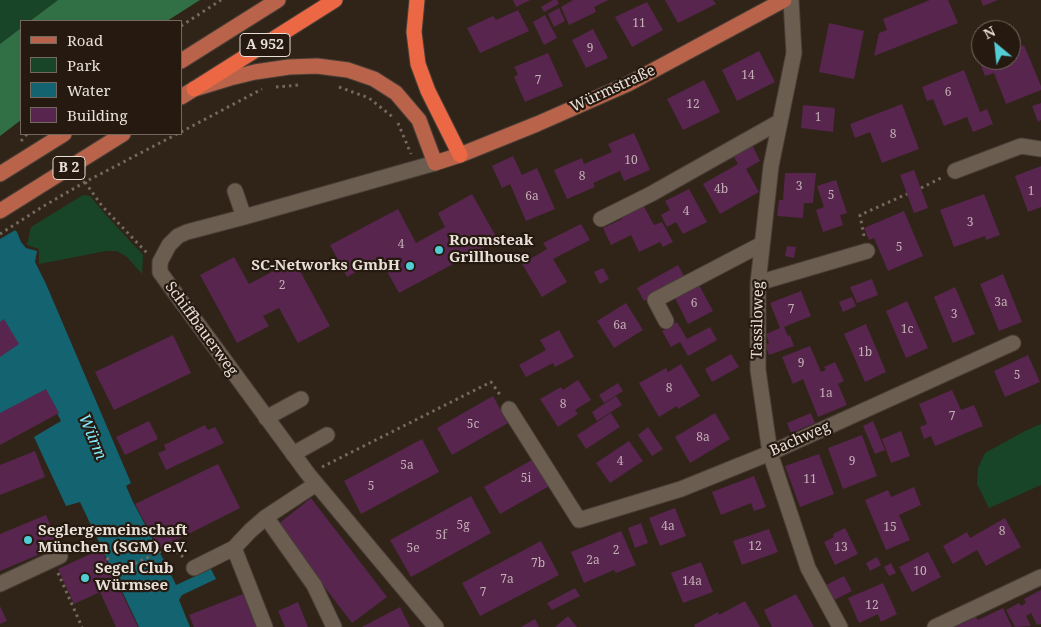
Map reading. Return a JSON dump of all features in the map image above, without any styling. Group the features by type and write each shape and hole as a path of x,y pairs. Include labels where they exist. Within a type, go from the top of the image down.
{"highway":[{"name":"A 952","path":"188,93 335,0"},
{"path":"417,0 414,32 418,64 428,91 460,155"}],"main road":[{"path":"182,60 278,0"},
{"name":"Würmstraße","path":"435,163 537,124 628,84 784,0"},
{"path":"188,93 230,78 289,67 317,66 348,70 374,79 396,93 419,120 435,163"},
{"name":"B 2","path":"0,174 62,135"},
{"name":"B 2","path":"0,211 121,135"}],"street":[{"name":"Tassiloweg","path":"791,0 794,53 770,166 758,283 758,370 770,453 808,568 840,627"},
{"path":"601,219 651,194 779,122"},
{"path":"955,170 1021,146 1041,149"},
{"path":"160,262 169,245 178,236 187,232 435,163"},
{"path":"235,191 244,217"},
{"path":"666,321 655,300 762,244"},
{"path":"758,283 867,251"},
{"name":"Schiffbauerweg","path":"160,262 160,272 293,454 436,627"},
{"name":"Bachweg","path":"509,409 580,520 681,489 770,453 1013,343"},
{"path":"266,418 301,399"},
{"path":"293,454 327,435"},
{"path":"194,568 234,548 266,517 312,479"},
{"path":"266,517 314,585 334,627"},
{"path":"234,548 265,627"},
{"path":"0,584 56,558"},
{"path":"935,627 1041,577"}],"path":[{"path":"182,25 221,0"},
{"path":"182,131 262,89 307,84"},
{"path":"334,85 369,98 398,121 416,168"},
{"path":"0,234 85,182 175,135"},
{"path":"921,188 955,170"},
{"path":"85,182 102,206 149,255 160,262"},
{"path":"867,251 860,215 907,194"},
{"path":"312,479 492,382 509,409"},
{"path":"82,627 56,558 101,546 114,573 161,550 174,549"}],"green space":[{"path":"0,0 58,0 31,20 20,20 20,29 0,44"},
{"path":"58,0 200,0 169,20 31,20"},
{"path":"20,29 20,121 0,136 0,44"},
{"path":"83,195 90,196 143,255 142,274 127,257 117,251 106,251 39,264 39,249 27,245 31,227"},
{"path":"1041,424 1041,485 989,508 977,484 978,468 985,453"}],"water":[{"name":"Würm","path":"0,215 17,232 26,248 37,251 35,262 131,483 126,486 176,585 211,569 216,579 182,595 179,600 190,627 139,627 80,502 66,506 34,437 61,421 57,413 0,442"}],"pier":[{"path":"0,213 17,229 0,239"}],"building":[{"path":"513,0 530,0 516,7"},
{"path":"553,0 557,0 559,4 544,12 541,7"},
{"path":"573,0 608,0 594,7 596,12 569,25 561,7"},
{"path":"665,0 713,0 716,4 678,23"},
{"path":"930,0 948,0 958,23 874,56 879,33 887,30 883,19"},
{"path":"981,0 998,0 983,6"},
{"path":"647,2 663,30 632,47 615,17"},
{"path":"559,8 565,21 554,27 548,14"},
{"path":"518,10 529,31 480,53 467,28 493,16 496,20"},
{"path":"545,15 557,38 544,45 533,22"},
{"path":"829,23 864,31 854,79 819,72"},
{"path":"593,29 608,58 586,68 572,40"},
{"path":"1024,45 1041,90 1006,104 994,73 985,76 983,70 1021,70 1021,46"},
{"path":"759,51 775,82 737,101 722,70"},
{"path":"548,53 563,86 525,102 514,77 518,74 514,67"},
{"path":"964,70 980,112 987,109 993,124 973,132 967,117 944,126 933,99 927,101 922,87"},
{"path":"704,80 720,112 683,130 667,99"},
{"path":"1041,103 1041,120 1038,122 1032,106"},
{"path":"902,104 919,149 882,163 870,132 855,138 850,124"},
{"path":"803,105 835,108 833,132 801,128"},
{"path":"634,133 650,170 624,181 620,171 593,183 595,187 567,199 554,170 582,158 584,164 612,152 608,144"},
{"path":"752,145 760,161 746,169 759,192 720,214 703,184 738,164 733,155"},
{"path":"513,156 522,175 537,168 555,209 526,221 510,184 502,188 492,166"},
{"path":"1041,166 1041,207 1028,212 1015,176"},
{"path":"914,170 928,208 914,213 900,175"},
{"path":"785,173 816,173 813,203 804,203 803,218 777,216 779,200 783,200"},
{"path":"836,180 847,213 840,215 843,225 823,232 816,210 824,207 817,186"},
{"path":"689,189 707,222 683,234 676,222 667,227 661,215 670,210 665,201"},
{"path":"472,194 498,240 399,293 380,259 347,277 330,245 398,209 416,243 445,227 438,213"},
{"path":"984,194 1000,235 986,240 985,236 954,247 940,210"},
{"path":"642,203 654,225 662,222 673,242 663,247 660,242 639,252 631,235 611,245 603,228 622,219 619,215"},
{"path":"904,211 923,256 888,271 874,238 869,240 864,228"},
{"path":"581,224 590,240 553,259 567,282 542,297 522,264 547,249 543,243"},
{"path":"787,246 796,247 794,258 785,256"},
{"path":"234,257 249,284 294,260 330,326 298,343 279,308 263,316 269,326 237,343 200,275"},
{"path":"678,265 685,278 644,301 637,288"},
{"path":"603,268 609,279 600,284 594,272"},
{"path":"1003,274 1022,322 999,331 980,284"},
{"path":"872,279 878,295 857,303 850,287"},
{"path":"699,285 713,311 688,324 675,298"},
{"path":"955,287 975,334 953,343 934,297"},
{"path":"801,291 811,316 784,327 788,336 790,335 794,346 769,355 765,345 769,343 766,334 780,328 770,303"},
{"path":"852,297 856,306 843,312 839,302"},
{"path":"907,301 928,348 906,358 886,311"},
{"path":"626,303 643,330 614,348 597,321"},
{"path":"4,319 19,344 0,357 0,322"},
{"path":"677,322 687,339 710,327 717,340 688,356 680,342 671,347 662,331"},
{"path":"866,324 886,372 865,382 844,334"},
{"path":"559,330 574,357 555,367 553,363 526,377 519,365 546,350 540,340"},
{"path":"173,335 191,373 114,410 95,372"},
{"path":"810,346 821,372 826,370 824,367 835,362 844,381 838,384 847,405 818,417 803,379 793,384 782,357"},
{"path":"731,354 739,367 712,382 705,369"},
{"path":"1028,355 1040,382 1005,397 994,371"},
{"path":"681,364 700,396 678,409 677,406 659,417 639,383 666,368 668,372"},
{"path":"578,380 591,400 575,410 578,414 558,427 540,399 561,387 563,390"},
{"path":"618,383 623,391 604,403 599,395"},
{"path":"46,389 59,413 0,445 0,413"},
{"path":"952,390 961,410 974,405 983,426 935,446 931,436 924,439 920,427 927,424 919,404"},
{"path":"493,396 508,423 452,455 437,428"},
{"path":"616,396 622,405 597,421 592,412"},
{"path":"611,413 620,427 586,449 577,435"},
{"path":"715,413 730,439 690,463 675,437"},
{"path":"811,413 815,423 791,433 787,423"},
{"path":"149,421 158,439 125,455 116,437"},
{"path":"873,421 885,450 875,454 863,426"},
{"path":"205,425 208,430 215,427 224,443 166,470 158,453 166,450 164,445"},
{"path":"648,427 663,449 652,456 638,435"},
{"path":"901,431 910,456 891,463 882,439"},
{"path":"862,435 877,476 843,489 828,448"},
{"path":"422,439 439,472 361,514 344,481"},
{"path":"629,441 643,461 610,483 596,463"},
{"path":"35,451 45,477 0,495 0,465"},
{"path":"819,454 834,494 800,507 785,466"},
{"path":"537,457 553,484 500,514 484,487"},
{"path":"218,464 240,508 159,549 135,504"},
{"path":"754,476 766,507 754,511 751,503 721,515 712,492"},
{"path":"914,487 921,505 899,515 910,540 886,550 865,500 888,490 891,497"},
{"path":"471,496 491,533 411,577 390,540"},
{"path":"311,498 387,597 352,623 277,525"},
{"path":"675,508 686,536 660,546 649,518"},
{"name":"Seglergemeinschaft München (SGM) e.V.","path":"46,515 59,546 0,571 0,534"},
{"path":"1005,518 1021,547 986,566 977,550 953,564 943,546 967,532 970,538"},
{"path":"641,523 648,543 635,548 628,528"},
{"path":"845,528 858,554 835,565 824,542 834,537 833,534"},
{"path":"769,529 778,552 742,565 733,541"},
{"path":"621,531 636,565 616,573 614,570 584,583 571,552"},
{"path":"541,541 559,575 480,616 462,583"},
{"name":"Segel Club Würmsee","path":"101,549 138,627 116,627 100,592 74,604 58,569"},
{"path":"928,552 941,577 912,592 899,567"},
{"path":"877,557 881,565 870,571 866,563"},
{"path":"701,562 713,592 683,603 671,573"},
{"path":"891,563 896,573 889,576 884,567"},
{"path":"844,576 852,591 834,600 826,585"},
{"path":"883,583 897,614 881,622 878,614 859,623 848,598"},
{"path":"575,588 580,596 552,610 547,603"},
{"path":"1041,590 1041,624 1037,625 1031,613 1026,616 1031,626 1015,627 1006,610 1019,603 1021,606 1026,603 1024,599"},
{"path":"243,594 256,627 194,627 189,615"},
{"path":"796,594 814,627 772,627 764,610"},
{"path":"745,601 760,627 695,627 694,625 718,612 719,615"},
{"path":"298,602 308,627 285,627 278,611"},
{"path":"0,606 7,621 0,624"},
{"path":"400,607 410,627 362,627"},
{"path":"1003,608 1012,627 955,627 976,617 978,620"},
{"path":"568,616 577,627 555,627"},
{"path":"535,619 539,627 521,627"}],"place":[{"name":"Roomsteak Grillhouse","path":"439,250"},
{"name":"SC-Networks GmbH","path":"410,266"},
{"name":"Seglergemeinschaft München (SGM) e.V.","path":"28,540"},
{"name":"Segel Club Würmsee","path":"85,578"}]}
